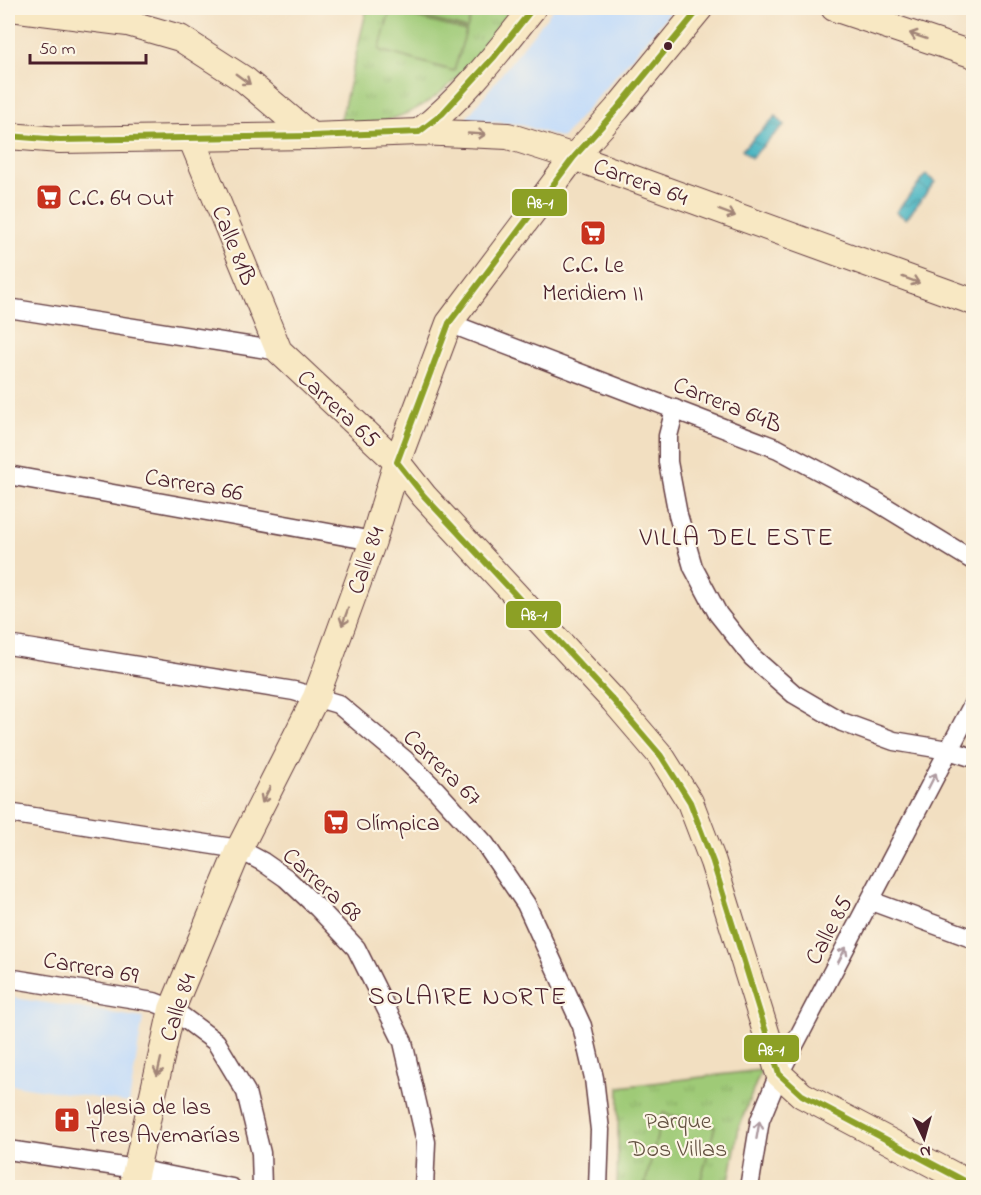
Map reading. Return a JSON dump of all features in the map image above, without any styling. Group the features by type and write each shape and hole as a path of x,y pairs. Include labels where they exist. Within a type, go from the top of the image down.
{"street":[{"path":"11,8 128,23 180,38 245,80 311,136"},
{"path":"419,132 442,114 495,56 532,8"},
{"name":"Calle 84","path":"134,1178 172,1009 238,849 316,697 373,541 397,462 449,323 574,157 617,110 700,8"},
{"path":"834,8 974,55"},
{"name":"Carrera 64","path":"8,136 60,140 419,132 508,136 574,157 974,303"},
{"name":"Calle 81B","path":"191,138 279,351"},
{"name":"Carrera 65","path":"8,308 279,351 397,462 424,496 614,700 661,756 690,802 713,862 778,1074"},
{"name":"Carrera 64B","path":"449,323 778,449 874,500 974,561"},
{"path":"675,409 668,435 668,462 678,515 693,567 718,614 752,657 794,694 842,722 894,741 948,750 974,758"},
{"name":"Carrera 66","path":"8,475 373,541"},
{"name":"Carrera 67","path":"8,645 294,691 316,697 338,704 405,760 485,844 526,904 582,1026 594,1078 599,1119 598,1188"},
{"name":"Calle 85","path":"749,1188 760,1120 778,1074 974,702"},
{"name":"Carrera 68","path":"8,813 238,849 286,878 356,948 403,1042 426,1142 424,1188"},
{"path":"871,901 974,939"},
{"name":"Carrera 69","path":"8,978 154,1002 172,1009 216,1042 246,1092 261,1153 262,1188"},
{"path":"778,1074 802,1095 974,1186"},
{"path":"8,1150 134,1178 232,1188"}],"shaded area":[{"path":"554,8 674,8 562,138 519,124 465,120"},
{"path":"8,997 143,1018 129,1103 8,1084"}],"green space":[{"path":"367,8 517,8 463,72 432,99 414,110 387,120 339,127"},
{"path":"390,8 473,8 467,29"},
{"path":"390,11 466,31 454,71 379,50"},
{"name":"Parque Dos Villas","path":"761,1070 739,1127 728,1187 617,1188 619,1087"},
{"path":"663,1113 715,1126 699,1187 659,1187 645,1184"}],"water":[{"path":"776,116 784,125 751,158 742,150"},
{"path":"926,175 935,182 906,219 896,212"}],"transit line":[{"name":"A8-1","path":"8,136 60,140 419,132 442,114 495,56 533,8"},
{"name":"A8-1","path":"700,8 617,109 574,157 449,323 397,462 424,496 614,701 661,756 690,802 713,862 779,1074 802,1095 974,1186"}],"place":[{"name":"C.C. 64 Out","path":"49,197"},
{"name":"C.C. Le Meridiem II","path":"593,233"},
{"name":"Olímpica","path":"336,822"},
{"name":"Iglesia de las Tres Avemarías","path":"67,1120"}],"district":[{"name":"VILLA DEL ESTE","path":"737,536"},
{"name":"SOLAIRE NORTE","path":"468,995"}]}
